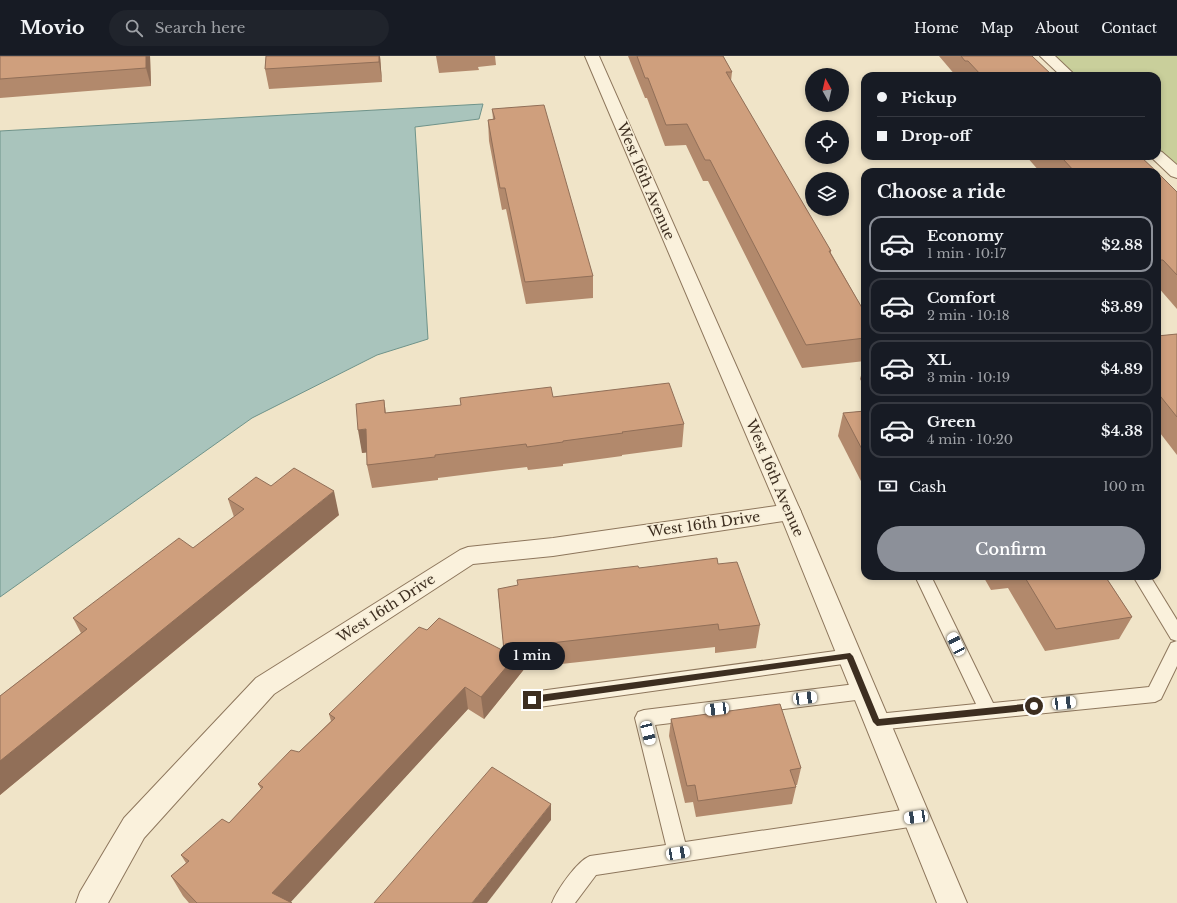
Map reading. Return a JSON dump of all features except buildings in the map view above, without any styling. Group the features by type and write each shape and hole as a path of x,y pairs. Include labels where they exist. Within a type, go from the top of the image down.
{"street":[{"name":"West 16th Avenue","path":"592,56 790,512 952,903"},
{"path":"1047,56 1065,72"},
{"path":"1161,159 1177,174"},
{"name":"West 16th Drive","path":"91,903 134,828 265,686 468,556 553,547 790,512"}],"lane":[{"path":"925,580 988,711"},
{"path":"1143,580 1177,634"},
{"path":"877,722 1155,694 1177,648"},
{"path":"532,700 850,656"},
{"path":"678,853 644,718 864,691"},
{"path":"562,903 590,866 916,817"}],"green space":[{"path":"1053,56 1177,56 1177,171 1161,156 1161,72 1070,72"}],"water":[{"path":"483,104 479,119 415,127 428,339 377,355 252,418 0,597 0,131"}],"route":[{"path":"532,700 850,656 877,722 1034,706"}]}
